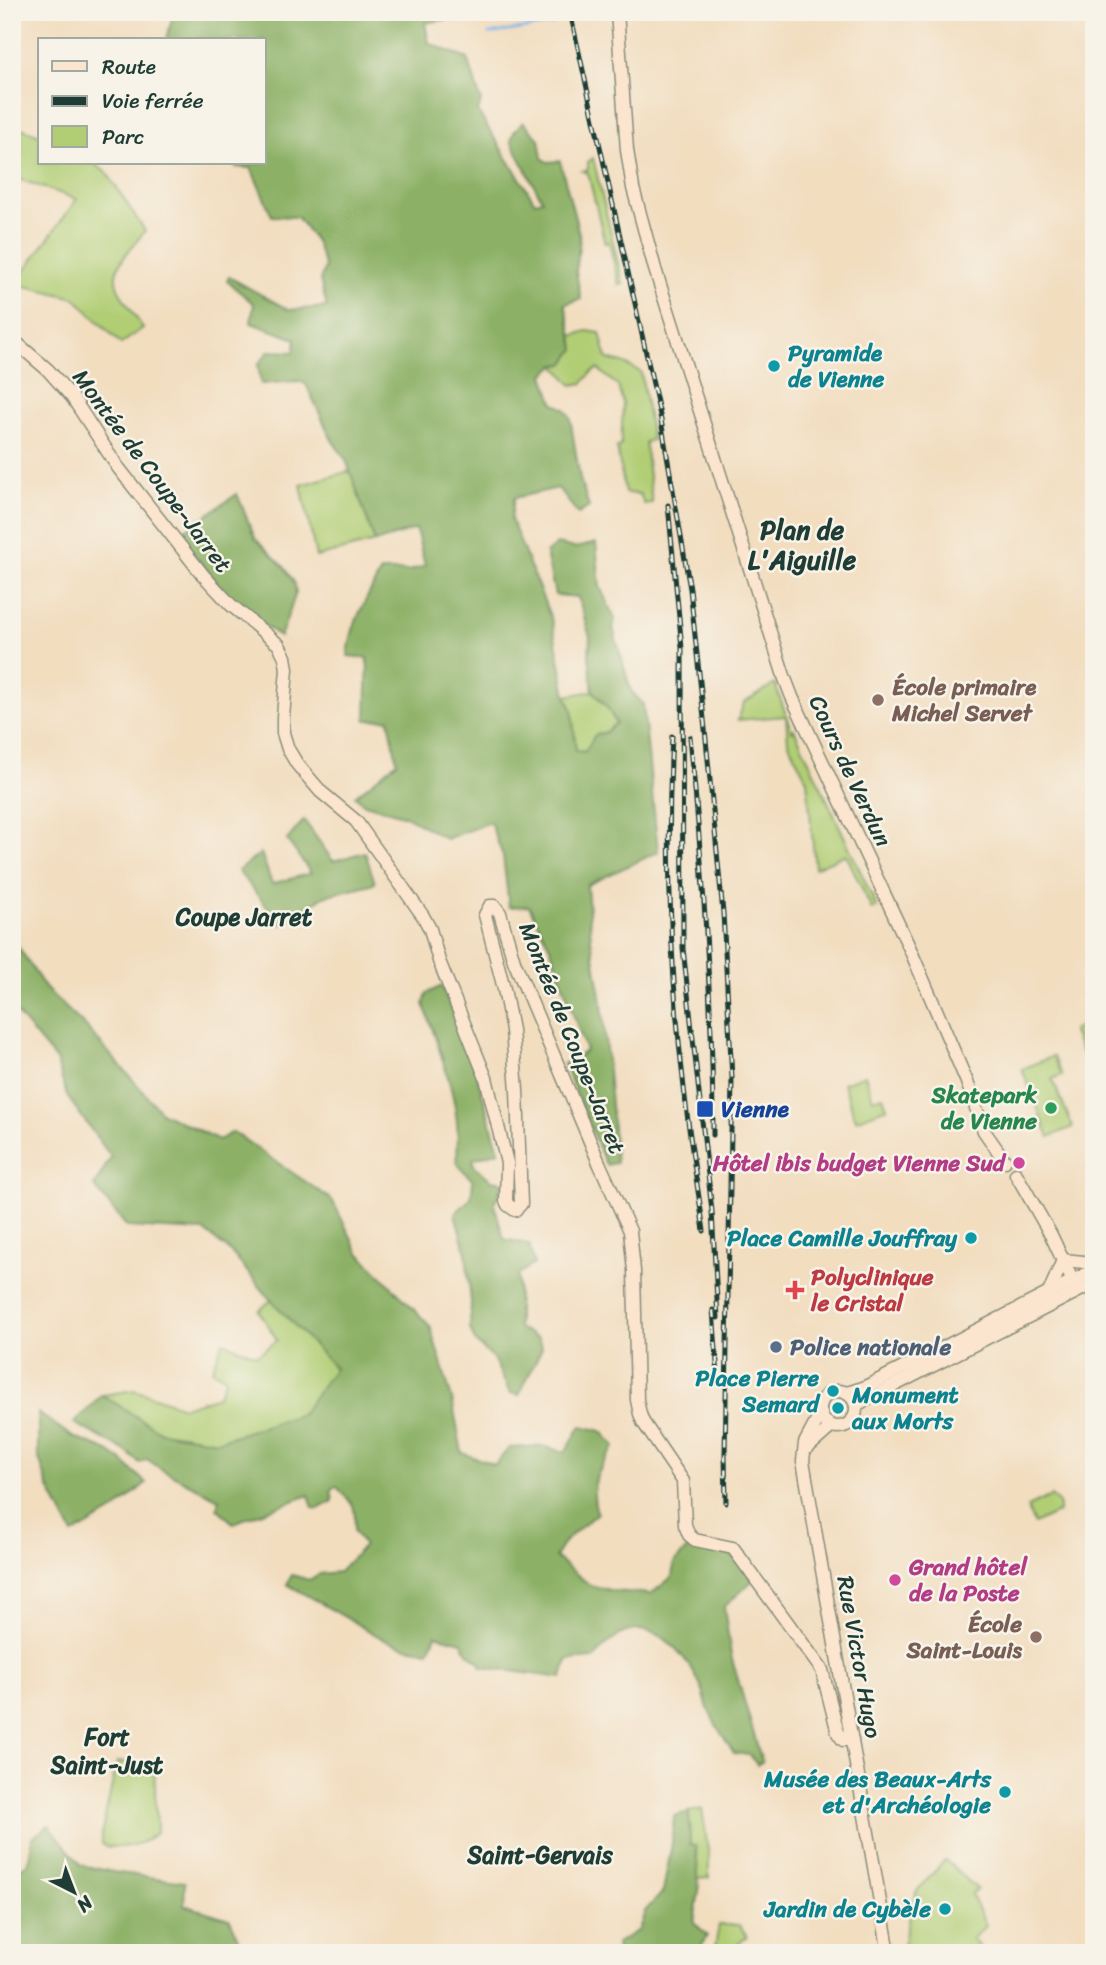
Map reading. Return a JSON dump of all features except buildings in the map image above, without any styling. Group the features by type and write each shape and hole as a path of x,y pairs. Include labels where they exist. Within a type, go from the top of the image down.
{"main road":[{"name":"Cours de Verdun","path":"617,12 627,150 633,188 650,251 792,697 910,949 967,1082 984,1131 1005,1161"},
{"name":"Montée de Coupe-Jarret","path":"12,339 48,370 72,397 125,477 203,575 231,605 279,645 287,669 282,717 288,748 315,785 356,821 427,923 439,961 486,1078 507,1164 506,1201 508,1206 515,1210 521,1204 515,1050 505,989 485,915 490,906 495,906 500,913 514,961 600,1165 628,1224 634,1271 637,1400 643,1422 683,1481 686,1530 695,1540 733,1548 819,1664 828,1687 838,1733 844,1740 852,1740"},
{"path":"1016,1174 1075,1287"},
{"path":"1063,1260 1094,1263"},
{"path":"856,1405 1046,1300 1063,1260"},
{"path":"1075,1287 1094,1270"},
{"path":"847,1393 856,1405 855,1417 849,1424 832,1426 821,1413 822,1401 827,1395 835,1391 847,1393 863,1388 1046,1300 1075,1287 1092,1284"},
{"name":"Rue Victor Hugo","path":"821,1413 806,1443 803,1461 889,1953"},
{"path":"804,1451 832,1426"}],"green space":[{"path":"174,12 466,12 468,16 425,23 429,43 468,59 481,101 478,112 535,202 542,200 511,141 514,132 523,122 539,139 542,158 547,162 560,161 580,237 576,272 581,299 565,304 575,349 564,364 555,365 544,375 553,402 566,410 570,417 580,479 589,507 578,514 558,488 514,498 511,519 552,621 566,695 572,710 576,751 585,752 595,735 606,732 616,723 593,691 590,637 578,597 555,595 546,553 557,544 575,548 596,543 600,587 615,619 613,628 631,691 643,704 658,852 587,885 591,939 602,1002 616,1163 606,1165 564,1064 586,1051 550,947 529,906 509,907 503,856 490,822 446,839 406,816 365,804 355,796 397,762 389,719 366,720 368,658 348,656 352,632 381,571 409,571 425,566 416,529 375,542 346,460 332,440 306,384 299,381 261,384 258,365 269,351 294,352 296,339 251,323 254,304 227,281 229,277 289,310 327,307 320,280 325,267 316,242 297,217 272,216 251,168 236,167 232,164 266,164 266,38 167,38"},
{"path":"12,125 38,134 38,164 94,164 107,173 145,231 123,260 116,278 123,298 143,328 121,344 75,298 21,285 12,294 12,272 20,277 77,199 12,177"},
{"path":"593,158 623,284 619,285 609,242 605,243 588,173 583,171 588,170 588,162"},
{"path":"587,331 600,333 607,359 641,372 652,440 645,442 652,503 644,504 640,494 625,493 617,447 621,446 623,404 618,386 598,369 583,383 572,385 555,365 564,364 575,349 572,336"},
{"path":"350,471 375,542 316,557 301,485"},
{"path":"237,494 255,538 285,568 295,584 296,593 280,637 222,589 178,535"},
{"path":"775,684 792,731 794,729 877,907 872,910 846,854 815,868 807,780 788,742 786,716 738,720 744,703"},
{"path":"593,691 616,723 606,732 595,735 585,752 576,751 572,710 566,696"},
{"path":"304,820 333,861 365,852 375,883 324,896 282,925 238,871 261,853 272,884 311,873 287,840"},
{"path":"12,937 46,989 86,1027 162,1113 219,1140 233,1132 332,1200 359,1253 430,1326 452,1399 462,1453 495,1465 509,1448 542,1446 565,1452 581,1426 601,1431 615,1446 597,1477 594,1494 597,1513 565,1541 555,1557 590,1585 613,1591 651,1594 672,1577 674,1563 689,1547 724,1552 739,1562 753,1580 724,1607 731,1656 762,1762 757,1765 750,1755 734,1753 711,1717 700,1684 688,1664 677,1650 651,1632 638,1630 624,1633 609,1642 595,1658 567,1660 562,1678 480,1667 481,1663 467,1652 462,1642 436,1635 429,1651 387,1641 287,1584 292,1575 309,1580 319,1574 339,1572 364,1546 354,1531 355,1516 352,1506 336,1486 331,1489 333,1501 318,1509 313,1508 309,1495 233,1523 217,1508 219,1499 147,1459 140,1463 124,1450 74,1423 102,1395 161,1432 218,1441 302,1414 335,1368 271,1300 231,1252 204,1231 127,1227 94,1186 111,1157 67,1096 56,1060 12,1008"},
{"path":"442,986 471,1055 499,1151 473,1159 474,1165 491,1180 504,1182 494,1203 504,1239 529,1244 534,1264 518,1274 518,1328 538,1338 542,1348 519,1395 510,1393 493,1358 476,1343 470,1329 471,1302 466,1253 455,1214 471,1198 473,1181 456,1162 458,1142 454,1102 444,1062 424,1004 427,993"},
{"path":"1094,1022 1094,1080 1072,1030"},
{"name":"Skatepark de Vienne","path":"1053,1056 1062,1075 1052,1079 1073,1127 1049,1137 1022,1069"},
{"path":"865,1075 873,1099 883,1096 887,1108 856,1120 843,1083"},
{"path":"271,1300 336,1368 302,1414 218,1441 161,1432 102,1395 135,1390 183,1407 218,1396 226,1378 212,1370 223,1342 257,1355 277,1340 259,1311"},
{"path":"38,1413 73,1437 108,1451 146,1483 115,1510 73,1534 48,1486 38,1455"},
{"path":"1051,1496 1059,1503 1059,1512 1034,1524 1027,1507"},
{"path":"117,1762 154,1764 157,1830 140,1843 115,1847 101,1844 101,1835"},
{"path":"702,1809 709,1856 709,1878 698,1879 696,1847 690,1845 689,1812"},
{"path":"689,1812 690,1845 696,1846 699,1891 694,1922 707,1936 697,1953 616,1953 617,1943 639,1930 645,1911 663,1892 674,1816"},
{"path":"49,1825 81,1865 185,1882 184,1905 230,1919 240,1942 269,1953 12,1953 12,1873 29,1862 32,1838"},
{"name":"Jardin de Cybèle","path":"945,1860 977,1889 971,1894 986,1925 972,1939 985,1953 901,1953 916,1892"},
{"path":"719,1925 739,1925 747,1937 726,1953 714,1953"}],"waterway":[{"path":"582,17 607,13"},
{"path":"489,34 554,24"}],"railway":[{"path":"570,12 661,420 690,589 704,719 723,913 732,1078 726,1503"},
{"path":"668,505 682,648 683,948 712,1211 718,1318"},
{"path":"672,736 669,868 672,956 686,1106 704,1231"},
{"path":"690,737 706,936 713,1135"},
{"path":"713,1310 718,1377"}],"place":[{"name":"Pyramide de Vienne","path":"774,366"},
{"name":"École primaire Michel Servet","path":"878,700"},
{"name":"Skatepark de Vienne","path":"1051,1108"},
{"name":"Vienne","path":"705,1109"},
{"name":"Hôtel ibis budget Vienne Sud","path":"1019,1163"},
{"name":"Place Camille Jouffray","path":"971,1238"},
{"name":"Polyclinique le Cristal","path":"795,1290"},
{"name":"Police nationale","path":"776,1347"},
{"name":"Place Pierre Semard","path":"833,1391"},
{"name":"Monument aux Morts","path":"838,1408"},
{"name":"Grand hôtel de la Poste","path":"895,1580"},
{"name":"École Saint-Louis","path":"1036,1637"},
{"name":"Musée des Beaux-Arts et d'Archéologie","path":"1005,1792"},
{"name":"Jardin de Cybèle","path":"945,1909"}],"district":[{"name":"Plan de L'Aiguille","path":"802,545"},
{"name":"Coupe Jarret","path":"244,917"},
{"name":"Fort Saint-Just","path":"107,1751"},
{"name":"Saint-Gervais","path":"540,1855"}]}
